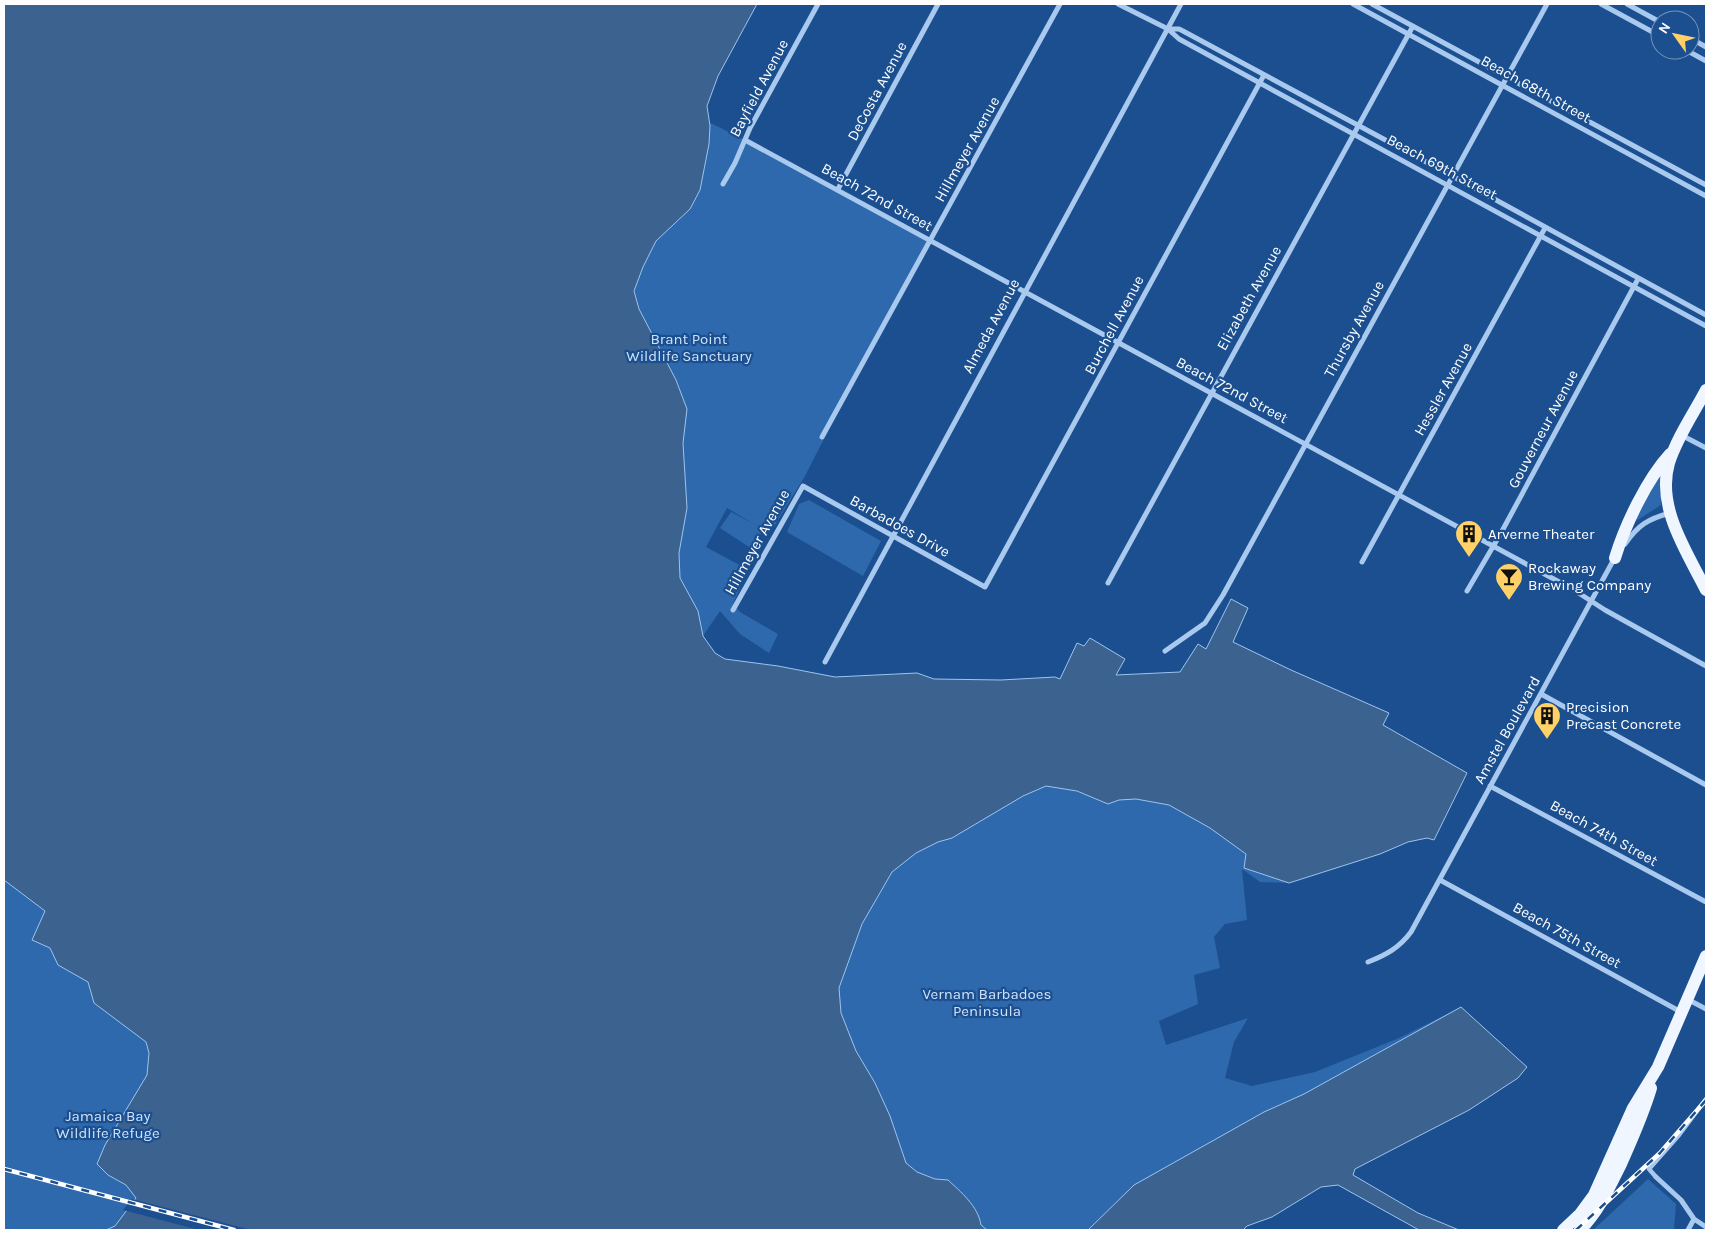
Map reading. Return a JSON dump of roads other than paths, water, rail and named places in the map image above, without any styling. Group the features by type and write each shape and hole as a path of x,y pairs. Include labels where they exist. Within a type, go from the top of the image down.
{"main road":[{"path":"1706,390 1675,448 1666,480 1670,513 1706,590"},
{"path":"1615,558 1623,532 1660,465 1675,448"},
{"path":"1563,1230 1590,1202 1643,1114 1658,1067 1706,956"},
{"path":"1580,1230 1594,1216 1606,1195 1624,1143"}],"street":[{"name":"Bayfield Avenue","path":"723,184 818,4"},
{"name":"DeCosta Avenue","path":"838,189 938,4"},
{"name":"Hillmeyer Avenue","path":"822,437 1060,4"},
{"name":"Beach 69th Street","path":"1118,4 1168,29 1179,39 1706,326"},
{"name":"Almeda Avenue","path":"825,662 1024,291 1181,4"},
{"name":"Beach 68th Street","path":"1353,4 1706,196"},
{"name":"Beach 68th Street","path":"1372,4 1706,185"},
{"name":"Thursby Avenue","path":"1165,651 1196,630 1208,619 1223,595 1547,4"},
{"path":"1602,4 1650,30"},
{"path":"1627,4 1650,17"},
{"name":"Elizabeth Avenue","path":"1108,583 1413,26"},
{"name":"Beach 69th Street","path":"1168,29 1183,31 1706,315"},
{"name":"Burchell Avenue","path":"986,587 1264,75"},
{"name":"Beach 72nd Street","path":"745,140 1493,546 1706,666"},
{"name":"Hessler Avenue","path":"1362,562 1545,228"},
{"name":"Gouverneur Avenue","path":"1467,591 1638,279"},
{"path":"1682,435 1706,448"},
{"name":"Hillmeyer Avenue","path":"733,610 803,486"},
{"name":"Barbadoes Drive","path":"803,486 986,587"},
{"name":"Amstel Boulevard","path":"1368,962 1390,952 1408,936 1615,558 1642,524 1655,517 1670,513"},
{"path":"1541,694 1706,785"},
{"name":"Beach 74th Street","path":"1490,786 1706,902"},
{"name":"Beach 75th Street","path":"1440,880 1682,1012"},
{"path":"1687,1000 1706,1009"},
{"path":"1706,1099 1680,1136 1649,1169 1681,1200 1694,1219 1706,1227"},
{"path":"1688,1230 1694,1219"}],"railway":[{"path":"1576,1230 1660,1153 1706,1100"},
{"path":"4,1169 234,1230"}],"place":[{"name":"Arverne Theater","path":"1469,558"},
{"name":"Rockaway Brewing Company","path":"1509,601"},
{"name":"Precision Precast Concrete","path":"1547,740"}],"park label":[{"name":"Brant Point Wildlife Sanctuary","path":"689,348"},
{"name":"Vernam Barbadoes Peninsula","path":"987,1002"},
{"name":"Jamaica Bay Wildlife Refuge","path":"108,1124"}]}
